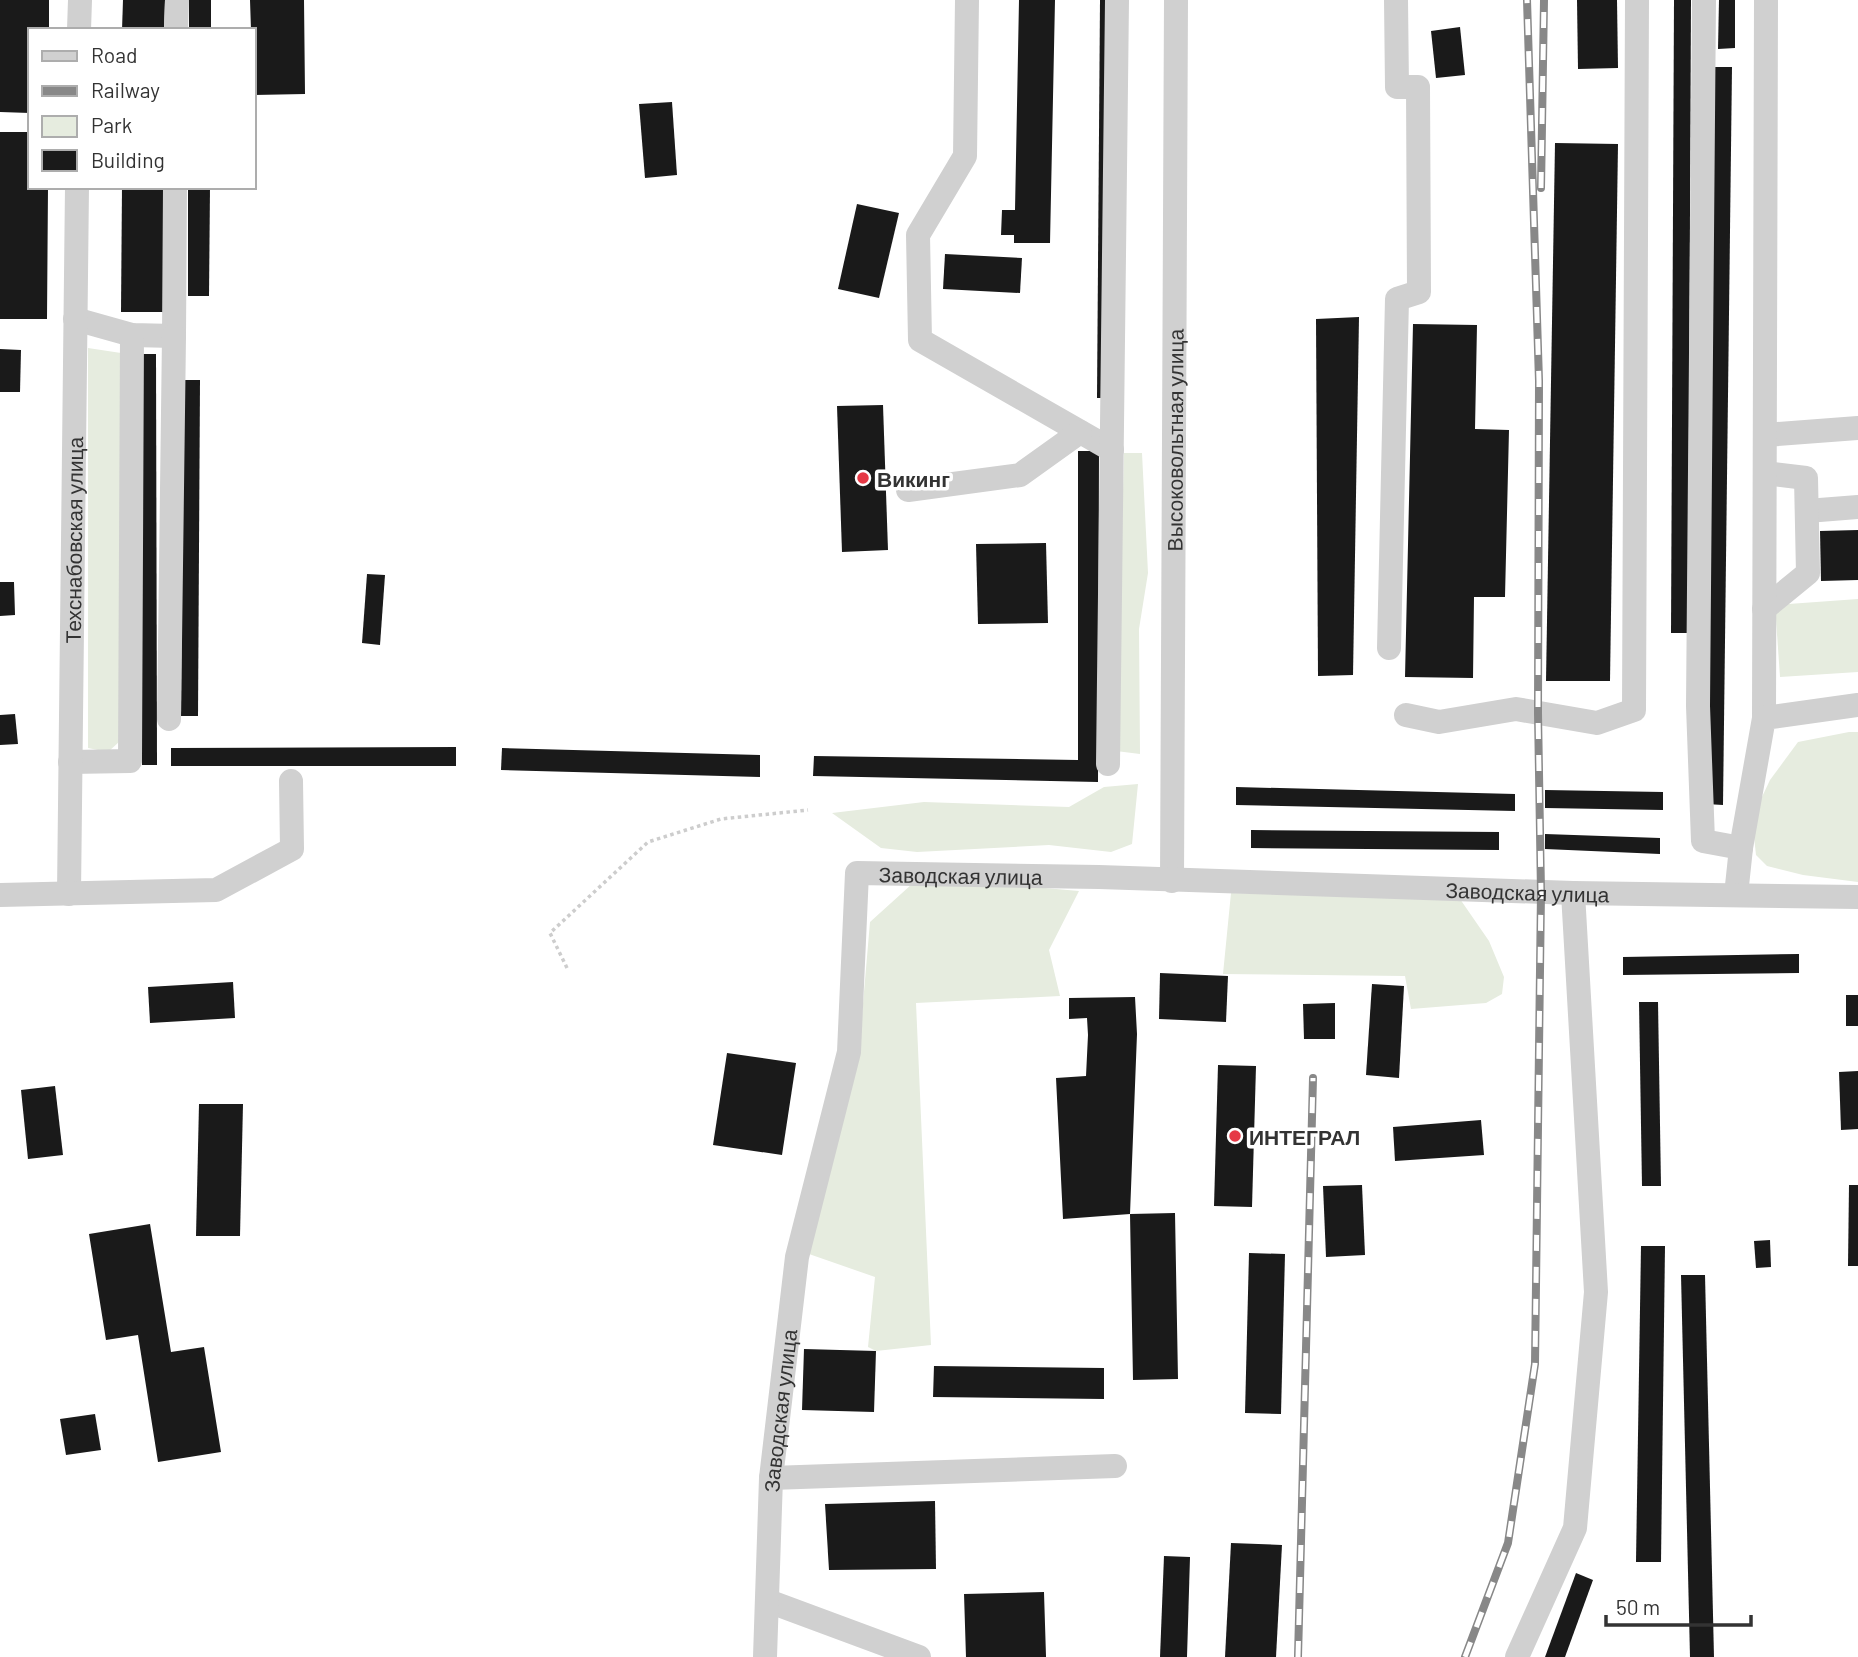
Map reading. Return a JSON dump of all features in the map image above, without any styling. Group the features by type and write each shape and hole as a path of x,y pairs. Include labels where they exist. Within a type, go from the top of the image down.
{"street":[{"path":"79,28 80,0"},
{"path":"176,28 177,0"},
{"path":"967,0 965,156 918,235 920,340 1112,450"},
{"path":"1108,764 1117,0"},
{"name":"Высоковольтная улица","path":"1172,881 1176,0"},
{"path":"1390,648 1397,299 1419,292 1418,87 1397,88 1396,0"},
{"path":"1406,715 1439,722 1516,709 1597,723 1634,710 1637,0"},
{"path":"1704,0 1698,706 1703,841 1741,848"},
{"path":"1736,895 1741,848 1764,718 1766,0"},
{"name":"Техснабовская улица","path":"69,894 77,189"},
{"path":"169,719 175,189"},
{"path":"75,319 132,335 174,336"},
{"path":"70,762 130,761 132,335"},
{"path":"1765,435 1858,428"},
{"path":"908,490 1020,475 1080,432"},
{"path":"1764,609 1808,573 1806,478 1765,473"},
{"path":"1807,511 1858,508"},
{"path":"1764,718 1858,705"},
{"path":"0,895 216,890 292,849 291,781"},
{"name":"Заводская улица","path":"765,1657 771,1478 797,1256 849,1052 857,873 1573,893 1858,897"},
{"path":"1517,1657 1575,1528 1596,1292 1573,893"},
{"path":"771,1478 1115,1466"},
{"path":"768,1601 919,1657"}],"path":[{"path":"567,968 550,933 649,842 721,819 808,810"}],"green space":[{"path":"88,348 121,353 120,741 108,752 88,748"},
{"path":"1124,453 1142,453 1148,573 1139,629 1140,754 1116,751"},
{"path":"1858,599 1858,672 1780,677 1775,605"},
{"path":"1858,732 1858,882 1803,875 1767,866 1756,855 1752,818 1770,780 1798,742"},
{"path":"1138,784 1132,844 1111,852 1049,845 917,852 881,848 832,813 924,802 1069,807 1104,787"},
{"path":"912,884 998,884 1079,891 1049,950 1060,996 916,1003 931,1345 876,1351 868,1347 875,1277 809,1254 859,1050 870,922"},
{"path":"1231,893 1460,899 1489,941 1504,977 1502,994 1486,1003 1411,1009 1405,976 1223,974"}],"building":[{"path":"0,0 49,0 49,28 28,28 28,113 0,112"},
{"path":"123,0 165,0 164,28 122,28"},
{"path":"189,0 211,0 211,28 189,28"},
{"path":"250,0 304,0 305,94 256,95 256,28 251,28"},
{"path":"1019,0 1055,0 1050,243 1014,243 1014,235 1001,235 1002,210 1015,210"},
{"path":"1100,0 1119,0 1116,398 1097,398"},
{"path":"1577,0 1617,0 1618,68 1578,69"},
{"path":"1674,0 1691,0 1688,633 1671,633"},
{"path":"1719,0 1735,0 1735,48 1718,49"},
{"path":"1460,27 1465,75 1436,78 1431,31"},
{"path":"1714,67 1732,67 1723,805 1706,804"},
{"path":"672,102 677,175 645,178 639,104"},
{"path":"0,132 28,132 28,189 48,189 47,319 0,319"},
{"path":"1555,143 1618,144 1610,681 1546,681"},
{"path":"122,189 164,189 163,312 121,312"},
{"path":"188,189 210,189 209,296 188,296"},
{"path":"857,204 899,213 879,298 838,289"},
{"path":"945,254 1022,258 1020,293 943,289"},
{"path":"1359,317 1353,675 1318,676 1316,319"},
{"path":"1413,324 1477,325 1475,429 1509,430 1505,597 1474,597 1473,678 1405,677"},
{"path":"0,349 21,350 20,392 0,392"},
{"path":"140,354 156,354 157,765 142,765"},
{"path":"183,380 200,380 198,716 181,716"},
{"name":"Викинг","path":"883,405 888,550 842,552 837,406"},
{"path":"1078,451 1099,451 1098,782 813,776 814,756 1078,760"},
{"path":"1858,530 1858,580 1821,581 1820,531"},
{"path":"1046,543 1048,623 978,624 976,544"},
{"path":"367,574 385,575 380,645 362,643"},
{"path":"0,582 14,582 15,615 0,616"},
{"path":"15,714 18,744 0,745 0,715"},
{"path":"456,747 456,766 171,766 171,748"},
{"path":"502,748 760,755 760,777 501,770"},
{"path":"1236,787 1515,794 1515,811 1236,805"},
{"path":"1545,790 1663,792 1663,810 1545,808"},
{"path":"1251,830 1499,832 1499,850 1251,848"},
{"path":"1545,834 1660,838 1660,854 1545,849"},
{"path":"1799,954 1799,973 1623,975 1623,957"},
{"path":"1160,973 1228,976 1226,1022 1159,1019"},
{"path":"233,982 235,1018 150,1023 148,987"},
{"path":"1372,984 1404,986 1399,1078 1366,1075"},
{"path":"1846,995 1858,995 1858,1026 1846,1026"},
{"path":"1135,997 1137,1034 1130,1214 1063,1219 1056,1078 1086,1076 1088,1035 1087,1018 1069,1019 1069,998"},
{"path":"1639,1002 1658,1002 1661,1186 1642,1186"},
{"path":"1335,1003 1335,1039 1304,1039 1303,1004"},
{"path":"727,1053 796,1063 782,1155 713,1145"},
{"name":"ИНТЕГРАЛ","path":"1218,1065 1256,1066 1252,1207 1214,1206"},
{"path":"1858,1071 1858,1129 1841,1130 1839,1072"},
{"path":"55,1086 63,1155 28,1159 21,1090"},
{"path":"199,1104 243,1104 240,1236 196,1236"},
{"path":"1481,1120 1484,1155 1395,1161 1393,1127"},
{"path":"1362,1185 1365,1255 1326,1257 1323,1186"},
{"path":"1849,1185 1858,1185 1858,1266 1848,1266"},
{"path":"1175,1213 1178,1379 1133,1380 1130,1214"},
{"path":"150,1224 171,1352 204,1347 221,1452 158,1462 138,1335 106,1340 89,1234"},
{"path":"1770,1240 1771,1267 1756,1268 1754,1241"},
{"path":"1641,1246 1665,1246 1661,1562 1636,1562"},
{"path":"1249,1253 1285,1254 1281,1414 1245,1413"},
{"path":"1681,1275 1705,1275 1714,1657 1690,1657"},
{"path":"804,1349 876,1351 874,1412 802,1410"},
{"path":"934,1366 1104,1368 1104,1399 933,1397"},
{"path":"95,1414 101,1450 66,1455 60,1419"},
{"path":"935,1501 936,1569 829,1570 825,1504"},
{"path":"1231,1543 1282,1545 1276,1657 1225,1657"},
{"path":"1164,1556 1190,1557 1187,1657 1160,1657"},
{"path":"1576,1573 1593,1580 1565,1657 1545,1657"},
{"path":"1044,1592 1046,1657 966,1657 964,1594"}],"railway":[{"path":"1465,1657 1508,1543 1535,1364 1541,892 1538,713 1539,381 1527,0"},
{"path":"1541,188 1544,0"},
{"path":"1298,1657 1313,1078"}],"place":[{"name":"Викинг","path":"863,478"},
{"name":"ИНТЕГРАЛ","path":"1235,1136"}]}
